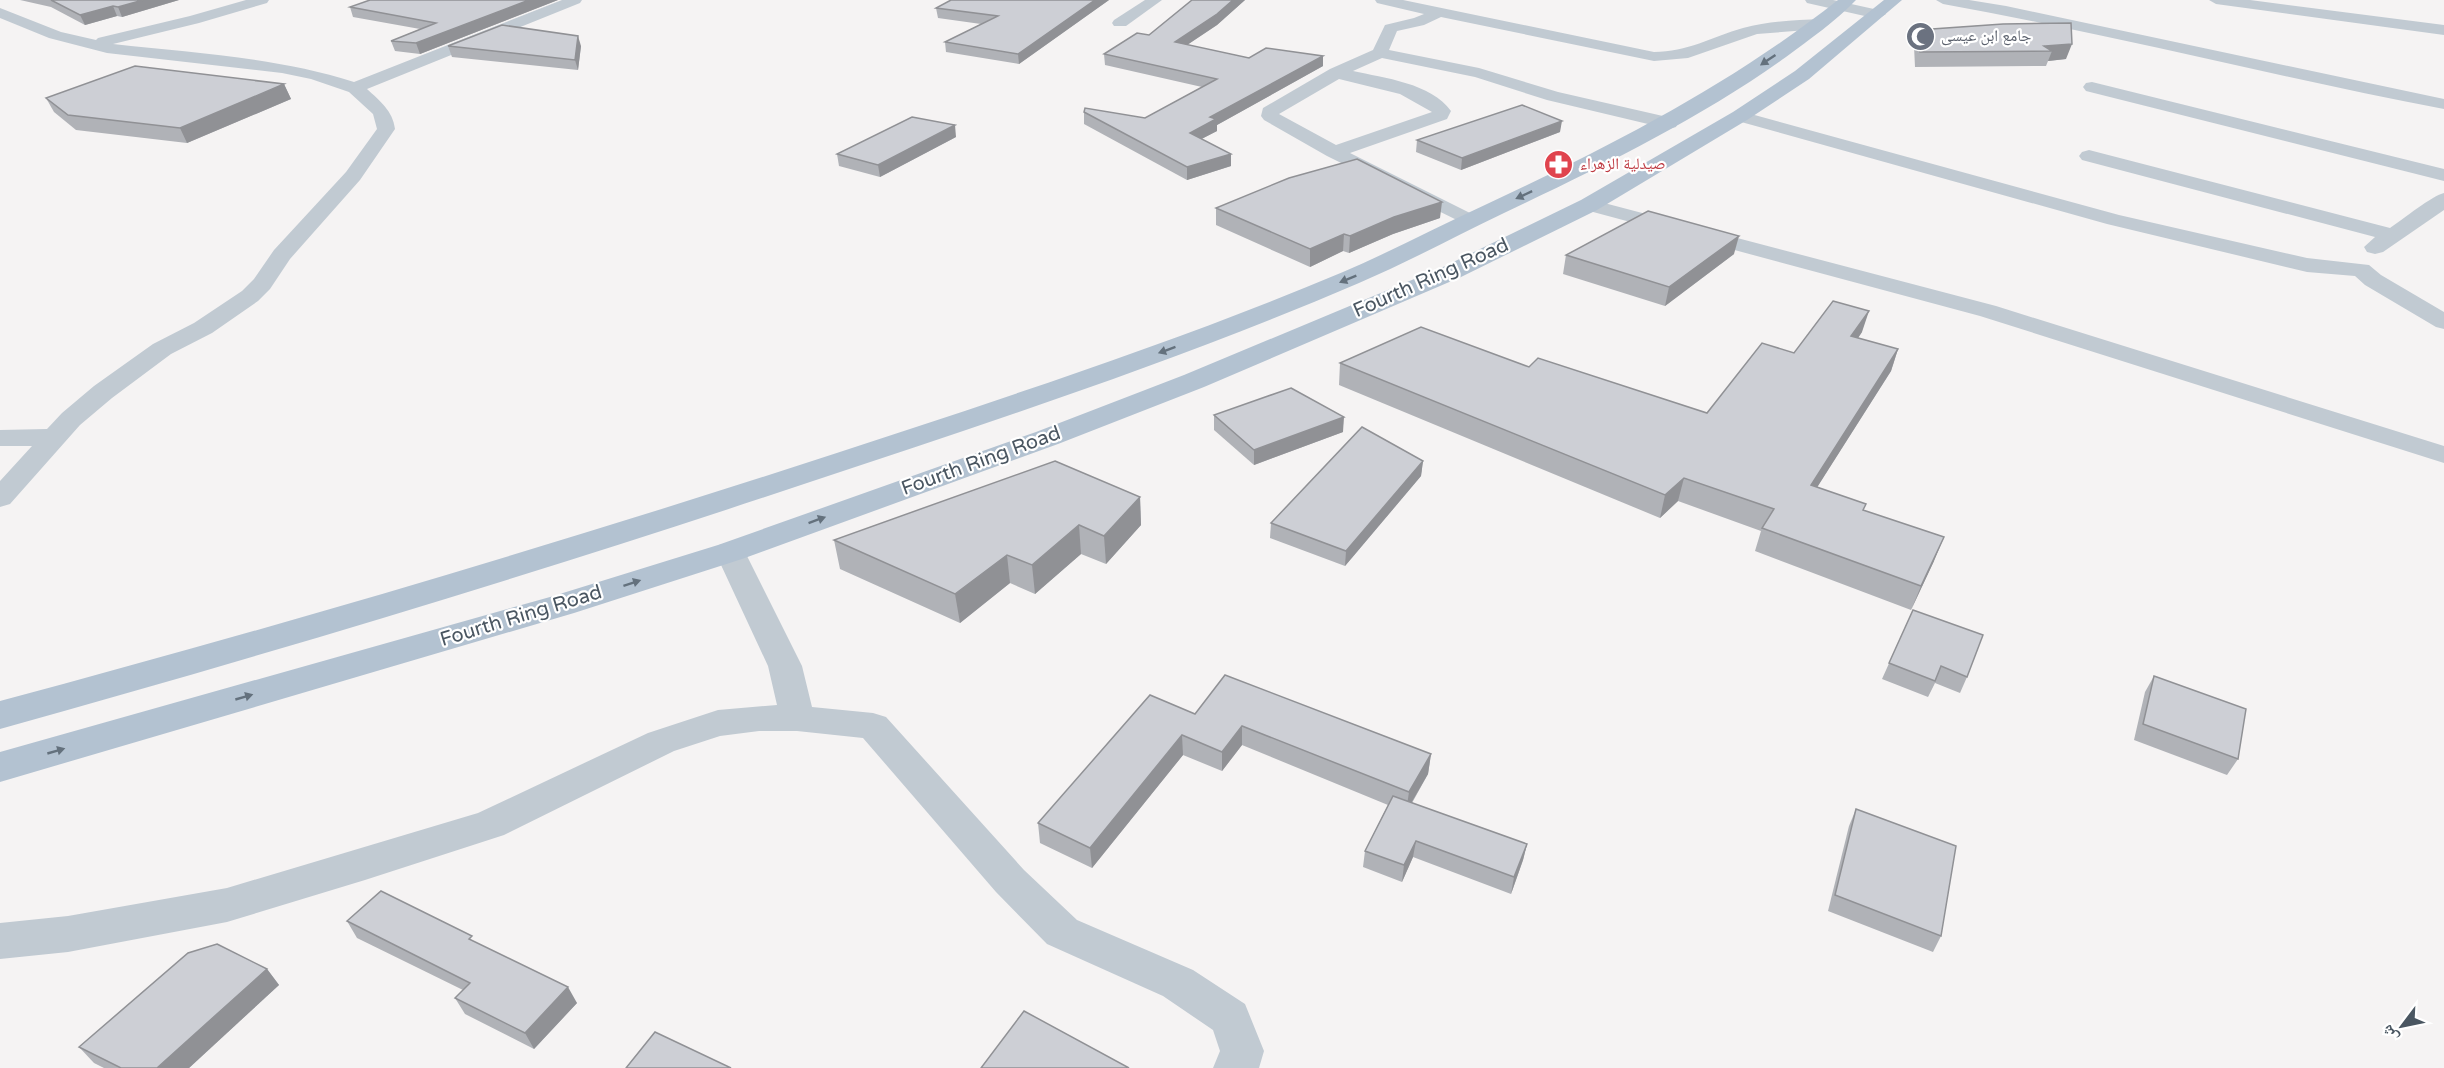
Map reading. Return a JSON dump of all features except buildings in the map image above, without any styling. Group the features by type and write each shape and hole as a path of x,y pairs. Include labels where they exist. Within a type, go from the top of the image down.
{"main road":[{"name":"Fourth Ring Road","path":"0,767 562,605 730,552 1047,438 1194,381 1452,272 1589,204 1740,116 1802,75 1886,7"},
{"name":"Fourth Ring Road","path":"0,716 550,557 1065,388 1220,330 1355,276 1627,147 1732,84 1830,8"},
{"path":"550,557 562,605"}],"street":[{"path":"92,44 174,25 262,0"},
{"path":"355,88 575,0"},
{"path":"1120,23 1155,0"},
{"path":"1382,0 1663,58 1695,53 1749,31 1776,27 1830,8 1886,7"},
{"path":"1943,0 2073,24 2316,80 2444,104"},
{"path":"2216,0 2444,30"},
{"path":"1380,53 1391,28 1419,22 1440,12"},
{"path":"0,13 55,35 92,44 148,54 282,68 355,88 380,111 385,119 386,129 353,176 282,255 262,284 229,312 162,349 103,392 55,436 0,498"},
{"path":"1471,221 1334,152 1270,116 1269,112 1336,73 1380,53 1479,74 1553,96 1669,123"},
{"path":"1334,152 1421,124 1441,115 1442,111 1437,105 1404,90 1336,73"},
{"path":"2092,87 2444,175"},
{"path":"1740,116 2114,220 2307,265 2361,270 2373,280 2444,322"},
{"path":"2089,156 2392,235"},
{"path":"1589,204 1988,311 2444,455"},
{"path":"2361,270 2359,262 2363,255 2392,235 2440,208"},
{"path":"0,438 55,436"},
{"path":"730,552 785,666 797,718"},
{"path":"0,941 68,934 227,905 490,824 660,742 718,723 759,718 797,718 873,726 1010,881 1062,932 1178,983 1230,1018 1242,1051 1236,1068"}],"place":[{"name":"جامع ابن عيسى","path":"1920,36"},
{"name":"صيدلية الزهراء","path":"1559,164"}]}
